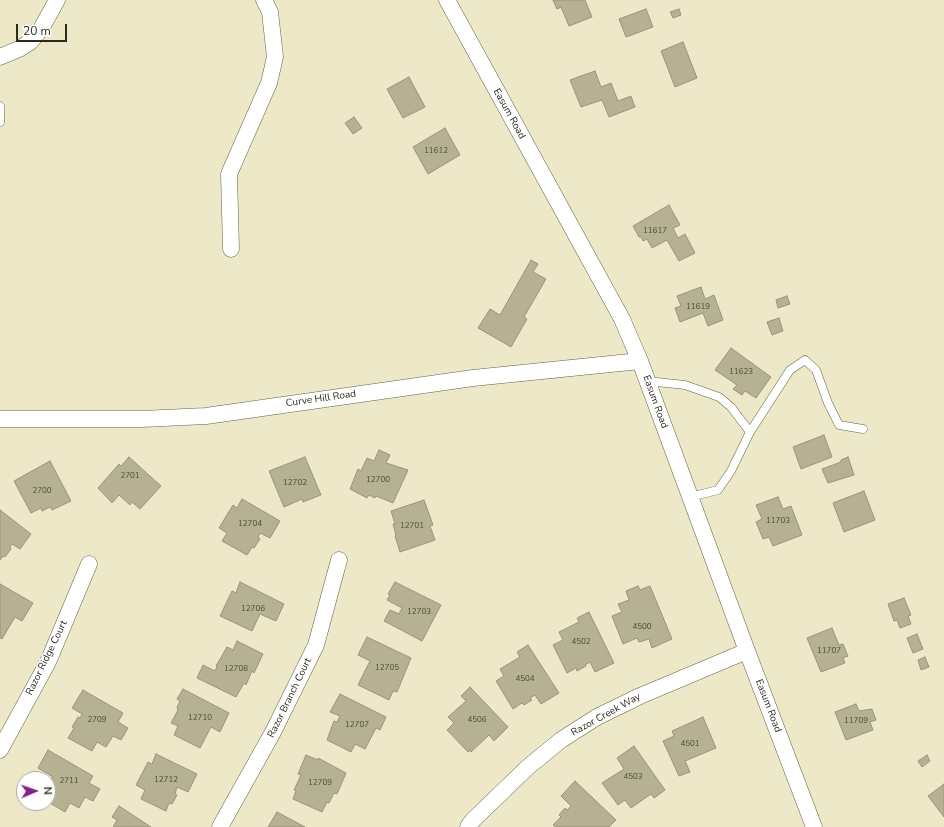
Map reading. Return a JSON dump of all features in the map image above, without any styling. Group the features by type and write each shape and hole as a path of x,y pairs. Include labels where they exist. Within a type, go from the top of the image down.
{"street":[{"path":"0,57 19,49 30,42 41,29 57,0"},
{"path":"231,249 229,174 269,83 276,57 270,12 264,0"},
{"name":"Easum Road","path":"447,0 622,319 648,381 747,651 814,827"},
{"name":"Curve Hill Road","path":"0,419 142,419 206,416 473,378 640,361"},
{"name":"Razor Branch Court","path":"220,827 260,757 316,645 339,560"},
{"name":"Razor Ridge Court","path":"0,750 48,662 90,564"},
{"name":"Razor Creek Way","path":"468,827 473,820 528,767 567,736 597,718 640,696 747,651"}],"lane":[{"path":"0,106 0,122"},
{"path":"690,497 718,490 731,471 750,432 790,370 805,360 816,370 828,403 839,425 863,429"},
{"path":"648,381 685,385 719,397 731,407 750,432"}],"building":[{"path":"553,0 585,0 592,17 569,26 561,7 557,9"},
{"path":"646,9 653,27 626,37 619,19"},
{"path":"679,9 681,15 673,18 670,12"},
{"path":"683,42 697,78 675,87 661,51"},
{"path":"595,71 601,87 611,83 618,101 631,96 635,107 609,117 602,100 581,107 570,80"},
{"path":"409,77 425,107 403,118 387,89"},
{"path":"354,117 362,128 353,134 345,123"},
{"path":"445,128 460,155 428,174 413,147"},
{"path":"669,205 680,225 673,228 678,238 685,234 695,253 679,261 667,240 652,248 647,239 643,241 641,237 639,237 633,226"},
{"path":"531,260 538,264 533,272 546,279 524,317 527,319 511,347 478,328 490,309 500,315"},
{"path":"701,287 705,299 714,295 723,320 708,326 703,313 680,322 675,308 681,306 677,296"},
{"path":"787,296 790,304 778,308 776,300"},
{"path":"779,318 783,331 772,335 767,322"},
{"path":"731,348 771,377 756,398 745,391 742,395 733,389 737,385 715,370"},
{"path":"824,435 832,457 801,469 793,447"},
{"path":"379,450 390,455 386,463 408,470 393,503 376,496 375,498 369,495 367,498 350,489 358,469 361,471 367,458 374,461"},
{"path":"129,457 161,486 140,509 132,502 130,505 119,495 112,503 98,488 119,464 121,466"},
{"path":"305,457 321,495 303,502 302,499 284,507 269,471"},
{"path":"848,457 854,475 828,483 822,469 841,462 841,460"},
{"path":"50,461 71,501 52,510 50,507 42,511 41,508 31,513 14,481"},
{"path":"864,491 875,520 844,532 833,503"},
{"path":"778,497 783,509 791,506 802,535 773,546 769,537 763,539 756,522 762,519 756,505"},
{"path":"242,499 280,521 270,538 260,533 258,538 260,539 247,555 222,541 227,533 219,528 233,505 237,508"},
{"path":"424,500 433,525 430,526 435,540 400,552 395,536 393,524 395,524 391,511"},
{"path":"0,510 31,534 20,549 12,544 10,547 11,549 5,557 3,556 0,560"},
{"path":"240,582 284,604 276,621 260,614 252,631 220,616 232,591 236,593"},
{"path":"395,582 441,605 422,641 384,621 390,610 399,614 402,608 387,600 390,595 388,594"},
{"path":"0,584 33,603 22,621 15,617 2,639 0,638"},
{"path":"638,586 640,590 650,586 672,639 652,648 649,639 639,642 637,638 623,644 612,616 622,612 618,604 629,600 626,591"},
{"path":"904,598 911,615 908,616 911,624 900,628 897,620 894,621 888,604"},
{"path":"589,612 614,663 595,672 590,662 577,671 576,668 567,673 553,645 563,640 559,632 579,622 577,618"},
{"path":"832,628 839,645 843,644 848,656 843,658 845,663 821,672 807,638"},
{"path":"917,634 923,649 913,653 907,638"},
{"path":"367,637 411,658 397,692 393,691 389,700 358,685 370,661 358,655"},
{"path":"237,641 263,654 254,673 252,671 246,685 244,683 236,697 197,678 203,665 215,671 216,666 227,647 233,650"},
{"path":"528,645 559,693 541,704 535,695 530,698 532,700 524,705 522,703 513,709 496,681 504,676 500,669 520,657 517,652"},
{"path":"925,657 929,667 921,670 918,660"},
{"path":"470,687 508,727 494,741 489,735 471,752 469,750 468,752 447,730 454,723 448,717 466,701 461,696"},
{"path":"183,689 229,713 220,732 211,727 200,748 174,735 178,726 171,723 178,710 177,707 180,701 177,699"},
{"path":"83,690 123,713 118,722 128,728 121,740 113,736 106,747 97,742 92,751 68,738 74,728 72,727 78,717 80,718 82,714 72,708"},
{"path":"340,694 386,717 380,730 376,728 365,749 355,744 351,752 327,740 334,721 337,722 340,716 330,712"},
{"path":"856,704 859,711 872,709 876,720 870,722 873,730 846,740 835,712"},
{"path":"703,717 716,748 685,761 690,772 679,776 663,741 674,736 672,731"},
{"path":"634,746 665,790 654,798 651,794 631,808 625,800 618,805 602,783 624,769 617,758"},
{"path":"48,750 93,776 89,783 100,789 93,801 85,797 79,808 70,803 65,812 56,807 56,771 43,771 38,768"},
{"path":"156,754 197,774 188,792 177,787 175,794 177,795 172,804 169,803 166,811 141,799 145,790 136,785 148,762 152,764"},
{"path":"306,755 318,760 318,758 346,773 337,794 334,793 322,812 293,799 296,791 294,790 301,775 298,774"},
{"path":"927,755 930,761 922,767 918,761"},
{"path":"575,781 616,820 609,827 556,827 553,825 561,817 559,815 565,808 567,810 571,806 561,796"},
{"path":"944,784 944,817 928,796"},
{"path":"119,806 151,827 113,827 117,820 112,817"},
{"path":"277,812 305,827 268,827"}]}
